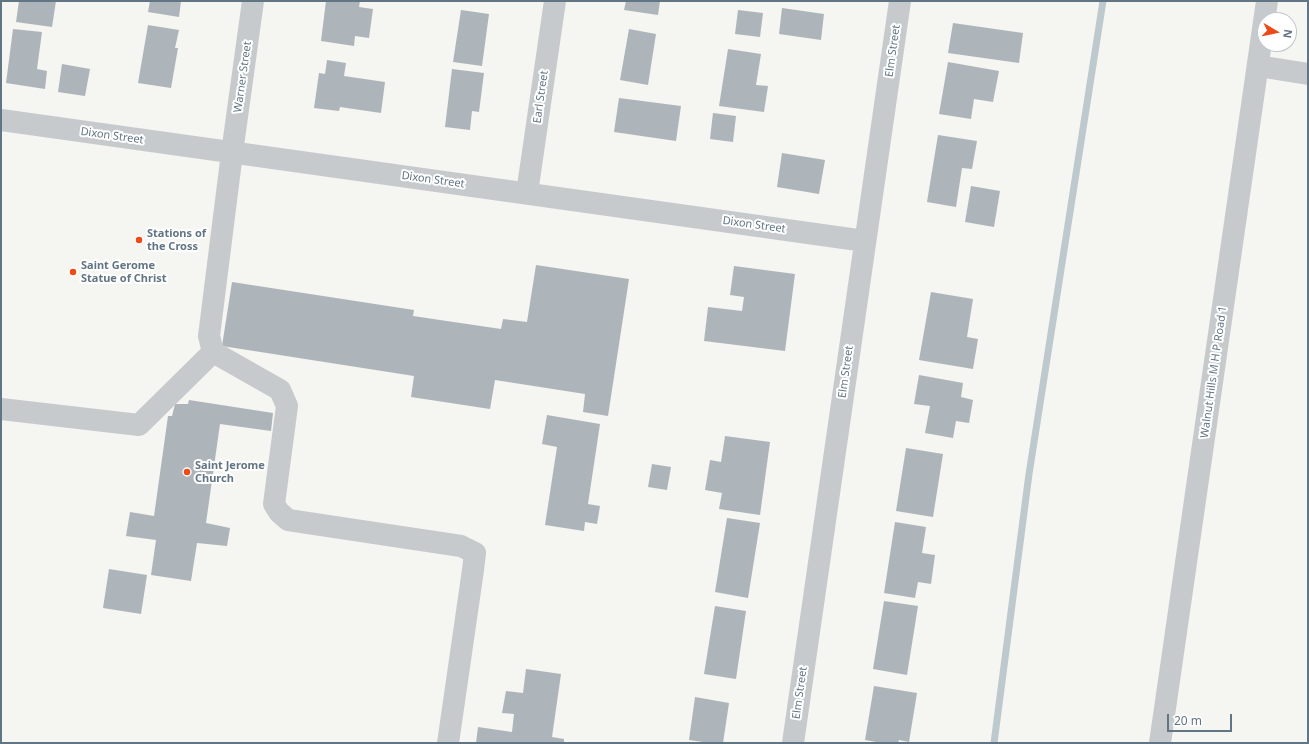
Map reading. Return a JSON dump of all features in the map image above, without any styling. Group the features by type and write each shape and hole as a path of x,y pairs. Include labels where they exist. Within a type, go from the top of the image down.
{"street":[{"name":"Warner Street","path":"213,352 209,336 253,1"},
{"name":"Earl Street","path":"527,193 555,1"},
{"name":"Elm Street","path":"793,743 900,1"},
{"name":"Walnut Hills M H P Road 1","path":"1160,743 1267,1"},
{"path":"1258,66 1308,74"},
{"name":"Dixon Street","path":"1,120 865,241"},
{"path":"1,409 139,425 213,352 280,390 287,406 274,504 279,512 288,520 461,546 475,553 448,743"}],"building":[{"path":"19,1 56,1 52,27 16,22"},
{"path":"150,1 181,1 179,17 148,12"},
{"path":"326,1 360,1 359,7 373,9 369,38 355,36 354,46 321,41"},
{"path":"626,1 660,1 658,15 624,10"},
{"path":"782,8 824,14 821,40 779,34"},
{"path":"461,10 489,14 482,66 453,62"},
{"path":"738,10 763,13 760,37 735,34"},
{"path":"953,23 1023,33 1019,63 948,53"},
{"path":"148,25 179,30 175,48 178,48 171,88 138,83"},
{"path":"13,29 42,32 37,69 47,71 45,89 6,83"},
{"path":"629,29 656,34 648,85 620,80"},
{"path":"728,49 761,54 756,85 768,86 764,112 719,106"},
{"path":"327,60 346,63 344,76 385,82 381,113 340,107 339,111 314,108 319,73 325,74"},
{"path":"948,62 999,71 993,102 974,99 971,119 939,114"},
{"path":"62,64 90,69 85,96 58,92"},
{"path":"452,69 484,73 479,112 472,111 470,130 445,127"},
{"path":"619,98 681,106 676,141 614,132"},
{"path":"713,113 736,116 733,142 710,139"},
{"path":"938,135 977,141 972,169 962,168 956,207 927,202"},
{"path":"782,153 825,160 819,194 777,187"},
{"path":"971,186 1000,191 994,227 965,222"},
{"path":"536,265 629,279 608,416 583,412 585,394 495,380 490,409 411,397 414,376 222,346 232,282 414,310 413,316 501,329 503,319 527,322"},
{"path":"734,266 795,274 785,351 704,341 708,307 742,311 744,297 730,295"},
{"path":"931,292 973,299 967,337 978,339 973,369 919,360"},
{"path":"919,375 963,383 961,397 973,400 969,423 956,421 953,438 925,433 930,406 914,404"},
{"name":"Saint Jerome Church","path":"189,400 273,413 271,431 220,424 206,523 230,528 227,546 197,543 191,581 151,575 156,540 126,536 130,512 154,516 168,416 172,416 175,404 188,404"},
{"path":"547,415 600,424 588,504 600,506 597,524 585,522 584,531 545,525 557,447 542,444"},
{"path":"725,436 770,442 760,515 719,509 722,493 705,490 710,460 721,462"},
{"path":"906,448 943,454 933,517 896,511"},
{"path":"652,464 671,467 667,490 648,487"},
{"path":"727,518 760,523 748,598 715,592"},
{"path":"895,522 926,527 922,553 935,555 931,584 918,582 915,598 884,593"},
{"path":"109,569 147,575 141,614 103,608"},
{"path":"884,601 918,606 907,675 873,669"},
{"path":"715,606 746,611 736,679 704,674"},
{"path":"526,669 561,674 552,737 564,739 564,743 476,743 478,727 512,732 514,714 502,713 506,691 523,693"},
{"path":"874,686 917,693 909,742 899,740 898,743 882,743 865,740"},
{"path":"695,697 729,703 723,743 689,740"}],"waterway":[{"path":"994,743 1029,474 1103,1"}],"place":[{"name":"Stations of the Cross","path":"139,240"},
{"name":"Saint Gerome Statue of Christ","path":"73,272"},
{"name":"Saint Jerome Church","path":"187,472"}]}
